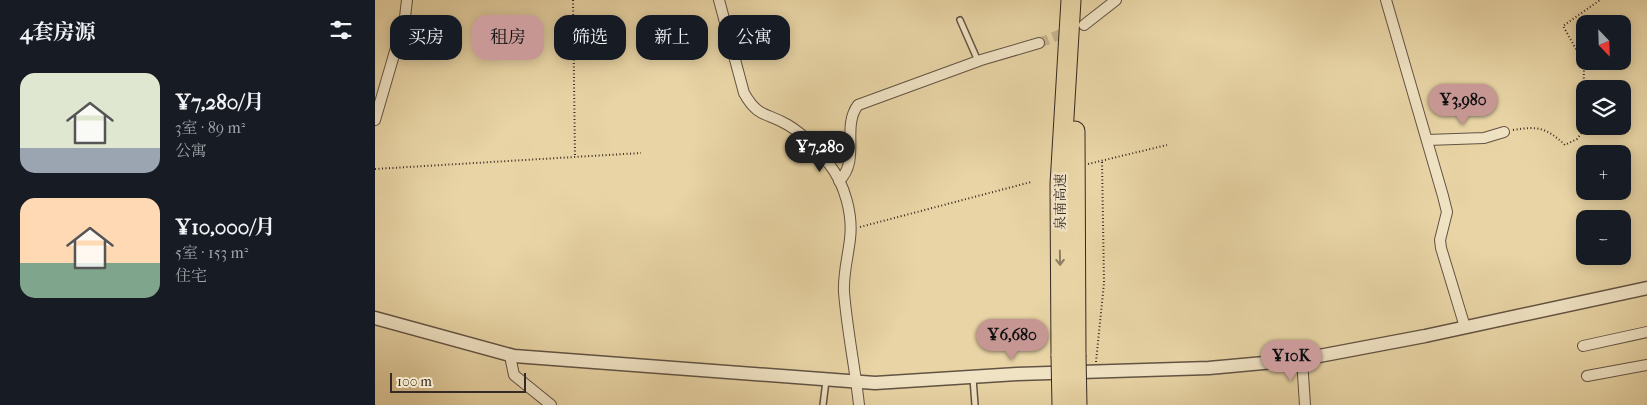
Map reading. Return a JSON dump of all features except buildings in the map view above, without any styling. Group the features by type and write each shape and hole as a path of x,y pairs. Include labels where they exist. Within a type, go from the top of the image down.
{"highway":[{"name":"泉南高速","path":"1071,0 1060,184 1069,356 1077,405"},
{"name":"泉南高速","path":"1062,405 1069,356 1079,0"}],"street":[{"path":"375,120 405,17 407,0"},
{"path":"719,0 744,93 751,104 758,113 789,126 813,146 830,165 839,181 850,216 844,270 844,291 859,405"},
{"path":"1084,25 1117,0"},
{"path":"1386,0 1447,212 1440,240 1441,248 1465,327"},
{"path":"839,181 849,164 852,112 857,105 978,62 1039,43"},
{"path":"1427,140 1484,138 1504,132"},
{"path":"375,318 510,356 875,383 973,377 1209,368 1302,359 1465,327 1647,288"},
{"path":"1583,346 1647,332"},
{"path":"510,356 514,374 551,405"},
{"path":"1302,359 1305,405"},
{"path":"1587,376 1647,365"}],"lane":[{"path":"960,20 978,62"},
{"path":"973,377 975,405"},
{"path":"823,405 826,380"}],"path":[{"path":"573,0 575,157"},
{"path":"1504,132 1532,127 1544,130 1565,145 1577,139 1583,131 1584,63 1563,26 1601,0"},
{"path":"1081,166 1167,145"},
{"path":"375,169 641,152"},
{"path":"1095,372 1104,283 1102,160"},
{"path":"850,229 1031,182"}],"tunnel":[{"path":"1039,43 1084,25"}]}
